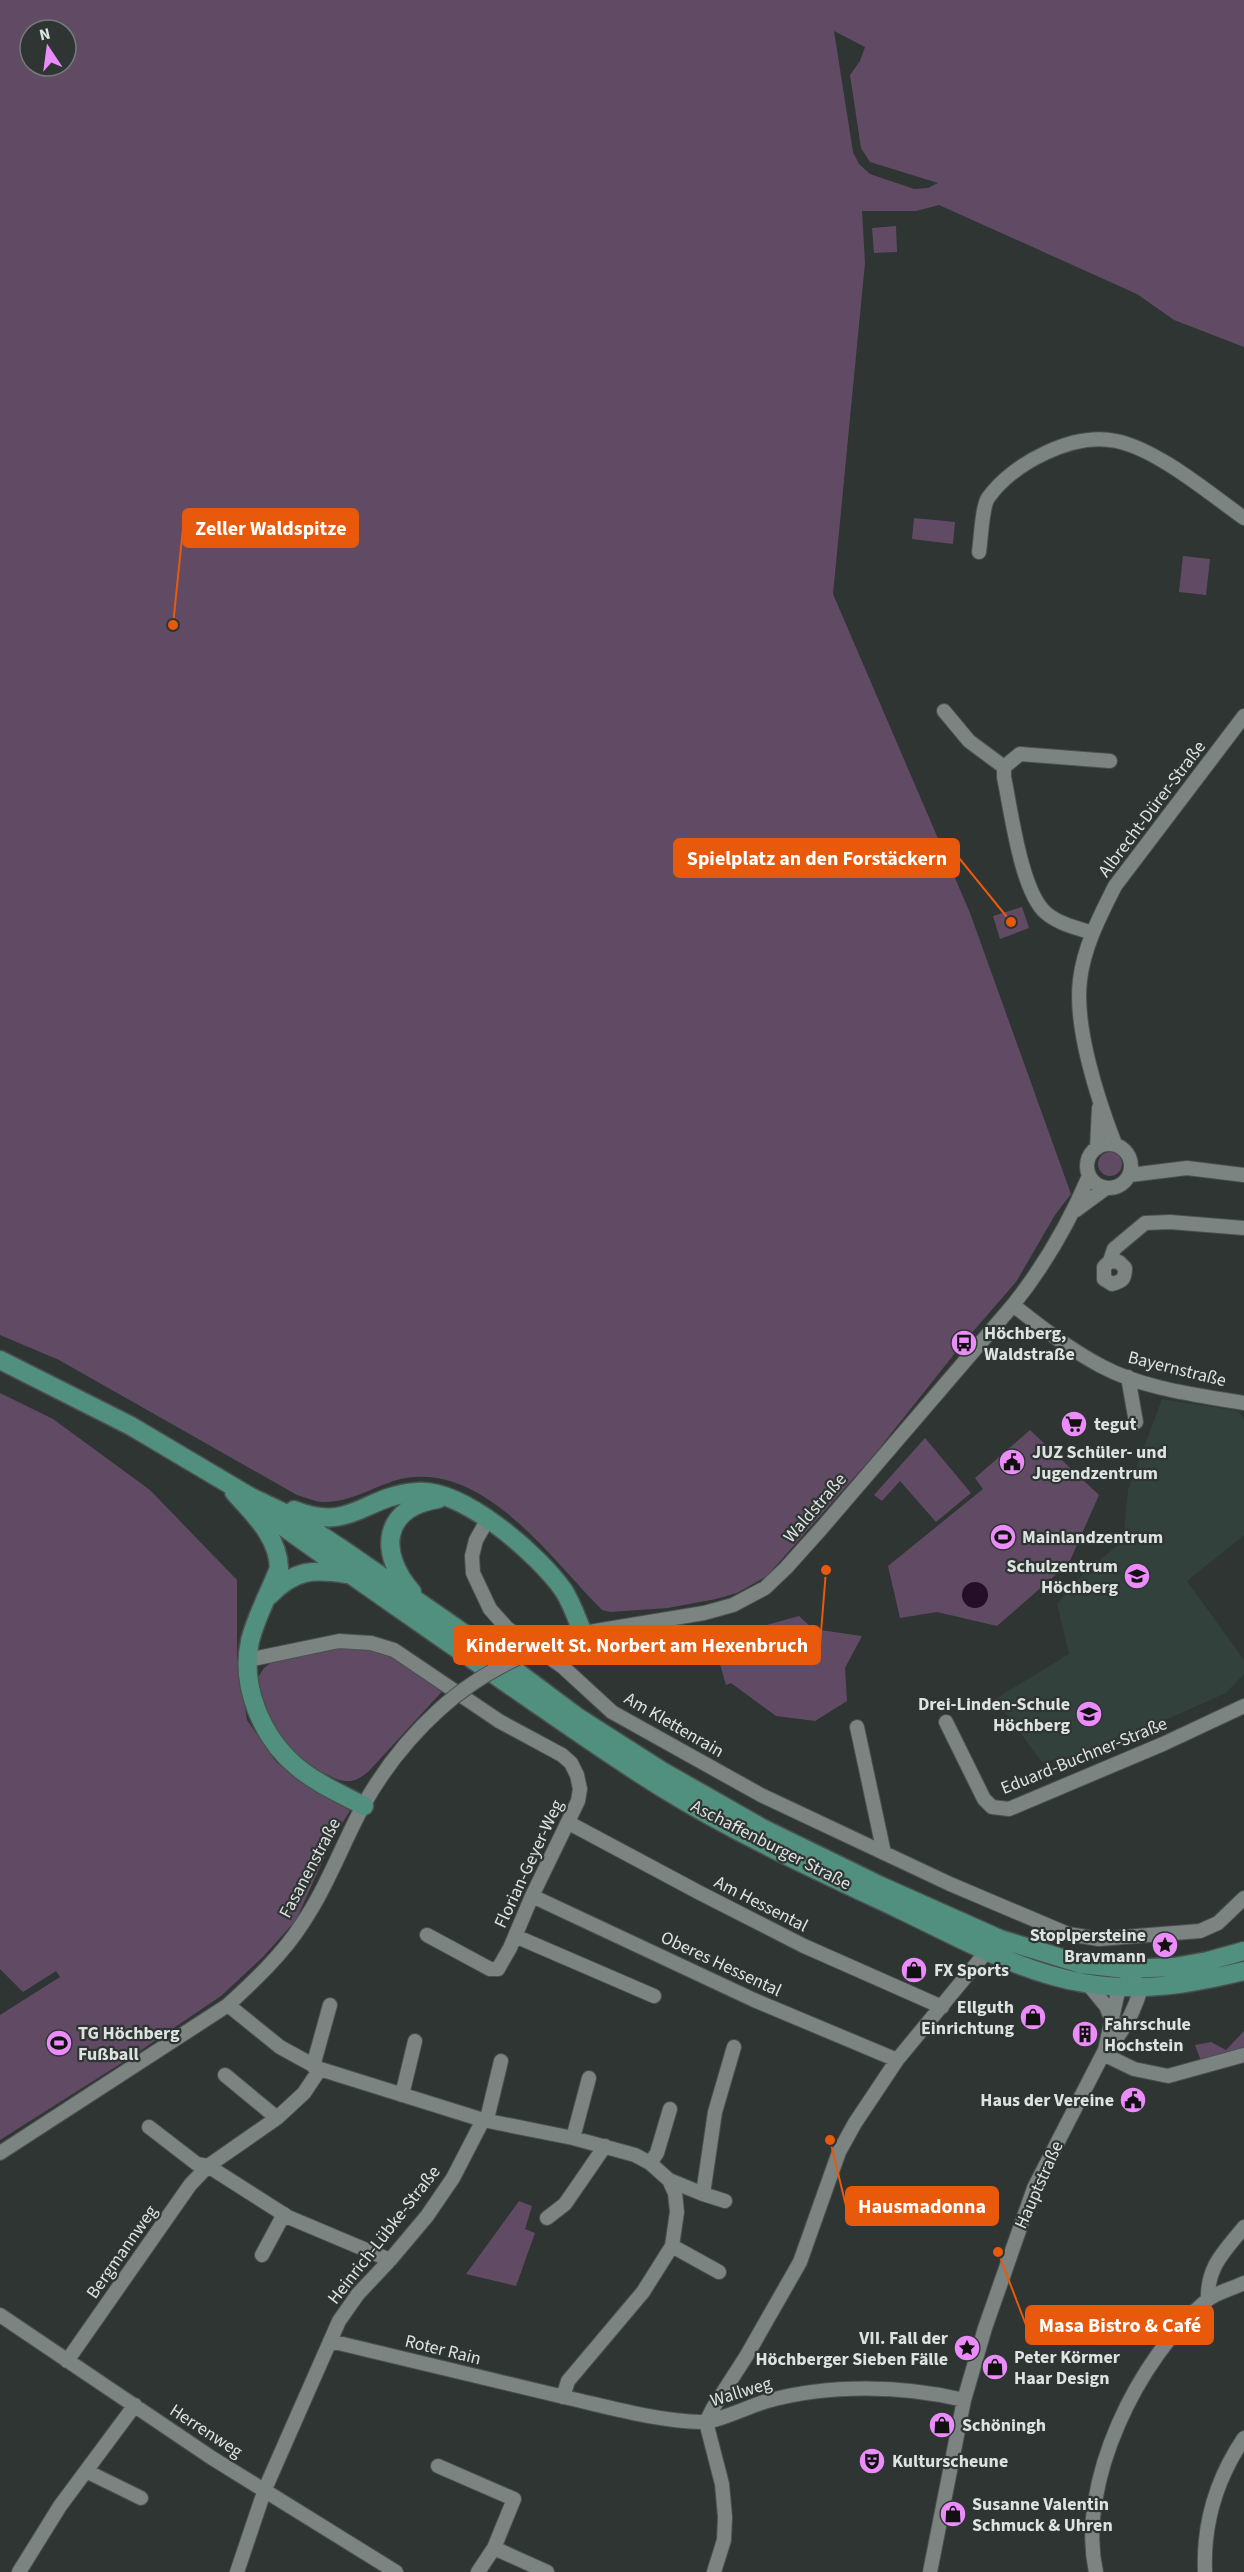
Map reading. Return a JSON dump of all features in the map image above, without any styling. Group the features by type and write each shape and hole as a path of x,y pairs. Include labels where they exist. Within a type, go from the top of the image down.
{"main road":[{"path":"0,1360 131,1426 224,1479 249,1496 292,1518 339,1547 425,1607"},
{"path":"224,1479 265,1528 276,1547 279,1568 254,1628 248,1660 253,1701 270,1736 283,1752 313,1778 364,1806"},
{"path":"249,1496 269,1499 310,1516 328,1519 346,1516 394,1495 418,1491 446,1497 488,1519 538,1561 563,1591 583,1633"},
{"name":"Aschaffenburger Straße","path":"249,1496 260,1510 432,1632 662,1788 755,1840 987,1951 1043,1973 1088,1984 1133,1978"},
{"path":"425,1607 404,1584 393,1563 389,1542 392,1531 404,1512 423,1501 446,1497"},
{"path":"268,1597 288,1580 300,1574 325,1570 353,1575"},
{"name":"Aschaffenburger Straße","path":"425,1607 601,1732 662,1772 762,1828 881,1886 1000,1939 1133,1978"},
{"path":"1133,1978 1244,1951"},
{"path":"1133,1978 1199,1982 1244,1971"}],"street":[{"path":"979,552 987,500 1012,473 1030,460 1052,450 1086,441 1116,441 1152,454 1244,518"},
{"path":"944,711 969,741 1004,767 1006,788 1032,894 1045,912 1052,917 1093,933"},
{"name":"Albrecht-Dürer-Straße","path":"1115,1144 1099,1103 1083,1030 1079,982 1083,959 1115,886 1244,716"},
{"path":"1004,767 1020,754 1110,761"},
{"name":"Albrecht-Dürer-Straße","path":"1097,1148 1099,1103"},
{"path":"1115,1144 1122,1147 1131,1160 1130,1175 1120,1186 1106,1188 1099,1186 1089,1176 1087,1162 1097,1148 1115,1144"},
{"path":"1131,1160 1167,1169"},
{"path":"1130,1175 1167,1169 1196,1169 1244,1175"},
{"name":"Waldstraße","path":"479,1678 528,1652 583,1633 704,1613 732,1605 765,1588 793,1561 1038,1274 1074,1211 1089,1176"},
{"name":"Waldstraße","path":"1074,1211 1106,1188"},
{"path":"1110,1261 1114,1249 1145,1224 1170,1222 1244,1228"},
{"name":"Bayernstraße","path":"1013,1305 1058,1340 1102,1366 1128,1377 1196,1395 1244,1403"},
{"path":"1128,1377 1136,1422"},
{"name":"Am Klettenrain","path":"488,1519 476,1539 472,1556 473,1573 486,1602 507,1628 556,1661 612,1712 761,1795 884,1853 1068,1934 1099,1939 1140,1937 1210,1928 1244,1898"},
{"name":"Florian-Geyer-Weg","path":"248,1660 339,1641 371,1643 394,1650 499,1721 562,1755 571,1763 580,1789 578,1801 498,1969 490,1970 427,1935"},
{"name":"Fasanenstraße","path":"0,2154 228,2005 248,1987 301,1926 324,1888 364,1806 401,1749 440,1709 479,1678"},
{"name":"Eduard-Buchner-Straße","path":"946,1722 984,1799 992,1807 1009,1809 1163,1744 1244,1706"},
{"path":"857,1727 884,1853"},
{"name":"Am Hessental","path":"569,1823 804,1946 942,2007"},
{"name":"Oberes Hessental","path":"532,1896 754,2000 897,2060"},
{"path":"515,1936 654,1996"},
{"path":"714,2572 724,2540 725,2517 722,2484 706,2422 784,2294 800,2262 839,2152 897,2060 987,1951"},
{"name":"Hauptstraße","path":"930,2572 964,2400 985,2328 1034,2188 1104,2052 1111,2018 1133,1978"},
{"name":"Hauptstraße","path":"1104,2052 1119,2038 1133,1978"},
{"path":"1088,1984 1106,2006 1111,2018"},
{"path":"228,2005 280,2047 316,2068 485,2120 605,2146 650,2163 669,2180 724,2201"},
{"name":"Bergmannweg","path":"67,2361 190,2185 208,2166 278,2118 304,2093 316,2068 330,2005"},
{"path":"402,2095 415,2041"},
{"path":"703,2194 715,2112 734,2048"},
{"path":"1104,2052 1134,2070 1168,2076 1244,2055"},
{"name":"Heinrich-Lübke-Straße","path":"330,2341 339,2321 358,2294 427,2216 453,2178 485,2120 501,2061"},
{"path":"225,2075 278,2118"},
{"path":"573,2138 589,2078"},
{"path":"650,2163 657,2153 670,2109"},
{"path":"149,2127 197,2164 208,2166 284,2214 390,2260"},
{"path":"547,2218 565,2204 605,2146"},
{"path":"563,2397 568,2381 643,2292 672,2246 677,2212 675,2193 669,2180"},
{"path":"262,2255 284,2214"},
{"path":"1208,2299 1208,2282 1212,2268 1244,2227"},
{"path":"672,2246 719,2272"},
{"path":"1096,2572 1093,2560 1099,2480 1116,2429 1136,2388 1175,2331 1208,2299 1244,2283"},
{"name":"Herrenweg","path":"1,2318 212,2458 396,2572"},
{"path":"237,2572 265,2489 330,2341"},
{"name":"Roter Rain","path":"330,2341 563,2397 672,2420 706,2422"},
{"name":"Wallweg","path":"706,2422 768,2401 850,2390 922,2391 964,2400"},
{"path":"19,2572 41,2536 135,2405"},
{"path":"1204,2572 1204,2544 1215,2496 1229,2461 1244,2438"},
{"path":"438,2466 514,2499 494,2548 478,2572"},
{"path":"86,2472 141,2498"},
{"path":"494,2548 547,2572"}],"shaded area":[{"path":"0,0 1244,0 1244,347 1174,320 1137,294 939,205 916,211 862,211 865,263 833,594 970,913 1071,1194 1055,1215 1016,1282 963,1343 874,1455 767,1576 737,1593 716,1599 668,1608 610,1612 602,1610 511,1517 485,1497 457,1483 428,1477 397,1480 333,1502 317,1501 297,1495 59,1360 0,1335","holes":["834,31 865,47 860,61 850,75 861,148 870,162 938,183 928,188 914,189 870,174 859,164 853,152"]},
{"path":"896,226 897,252 874,253 872,228"},
{"path":"914,518 955,522 953,544 912,539"},
{"path":"1183,556 1210,559 1206,595 1179,592"},
{"path":"1022,907 1029,928 1000,939 993,916"},
{"path":"1110,1152 1119,1155 1122,1164 1119,1173 1110,1176 1101,1173 1098,1164 1101,1155"},
{"path":"0,1393 53,1419 150,1490 237,1580 237,1661 247,1720 276,1762 315,1790 351,1809 333,1838 296,1920 263,1957 221,1996 128,2059 0,2140 0,2015 60,1977 56,1971 23,1992 0,1969"},
{"name":"Schulzentrum Höchberg","path":"1162,1399 1238,1411 1244,1419 1244,1535 1187,1581 1244,1660 1244,1674 1226,1693 1093,1752 1042,1762 995,1699 1069,1654 1057,1604 1085,1572 1123,1541 1128,1490"},
{"name":"Mainlandzentrum","path":"1030,1430 1099,1495 1069,1563 997,1626 937,1612 900,1618 888,1566 983,1489 975,1478"},
{"path":"925,1438 971,1493 936,1522 900,1481 882,1501 874,1495"},
{"path":"975,1582 984,1586 988,1595 984,1604 975,1608 966,1604 962,1595 966,1586"},
{"path":"799,1616 813,1629 862,1636 845,1668 847,1701 815,1721 776,1716 731,1683 726,1685 713,1640"},
{"path":"371,1643 447,1686 369,1771 354,1780 344,1781 309,1767 290,1752 272,1722 257,1679 264,1668 283,1653"},
{"path":"1244,2031 1244,2048 1201,2061 1195,2045 1211,2042 1226,2050"},
{"path":"519,2201 532,2206 525,2229 535,2233 516,2286 466,2274"}],"place":[{"name":"Zeller Waldspitze","path":"173,625"},
{"name":"Spielplatz an den Forstäckern","path":"1011,922"},
{"name":"Höchberg, Waldstraße","path":"964,1343"},
{"name":"tegut","path":"1074,1424"},
{"name":"JUZ Schüler- und Jugendzentrum","path":"1012,1462"},
{"name":"Mainlandzentrum","path":"1003,1537"},
{"name":"Kinderwelt St. Norbert am Hexenbruch","path":"826,1570"},
{"name":"Schulzentrum Höchberg","path":"1137,1576"},
{"name":"Drei-Linden-Schule Höchberg","path":"1089,1714"},
{"name":"Stoplpersteine Bravmann","path":"1165,1945"},
{"name":"FX Sports","path":"914,1970"},
{"name":"Ellguth Einrichtung","path":"1033,2017"},
{"name":"Fahrschule Hochstein","path":"1085,2034"},
{"name":"TG Höchberg Fußball","path":"59,2043"},
{"name":"Haus der Vereine","path":"1133,2100"},
{"name":"Hausmadonna","path":"830,2140"},
{"name":"Masa Bistro & Café","path":"998,2252"},
{"name":"VII. Fall der Höchberger Sieben Fälle","path":"967,2348"},
{"name":"Peter Körmer Haar Design","path":"995,2367"},
{"name":"Schöningh","path":"942,2425"},
{"name":"Kulturscheune","path":"872,2461"},
{"name":"Susanne Valentin Schmuck & Uhren","path":"953,2514"}]}
